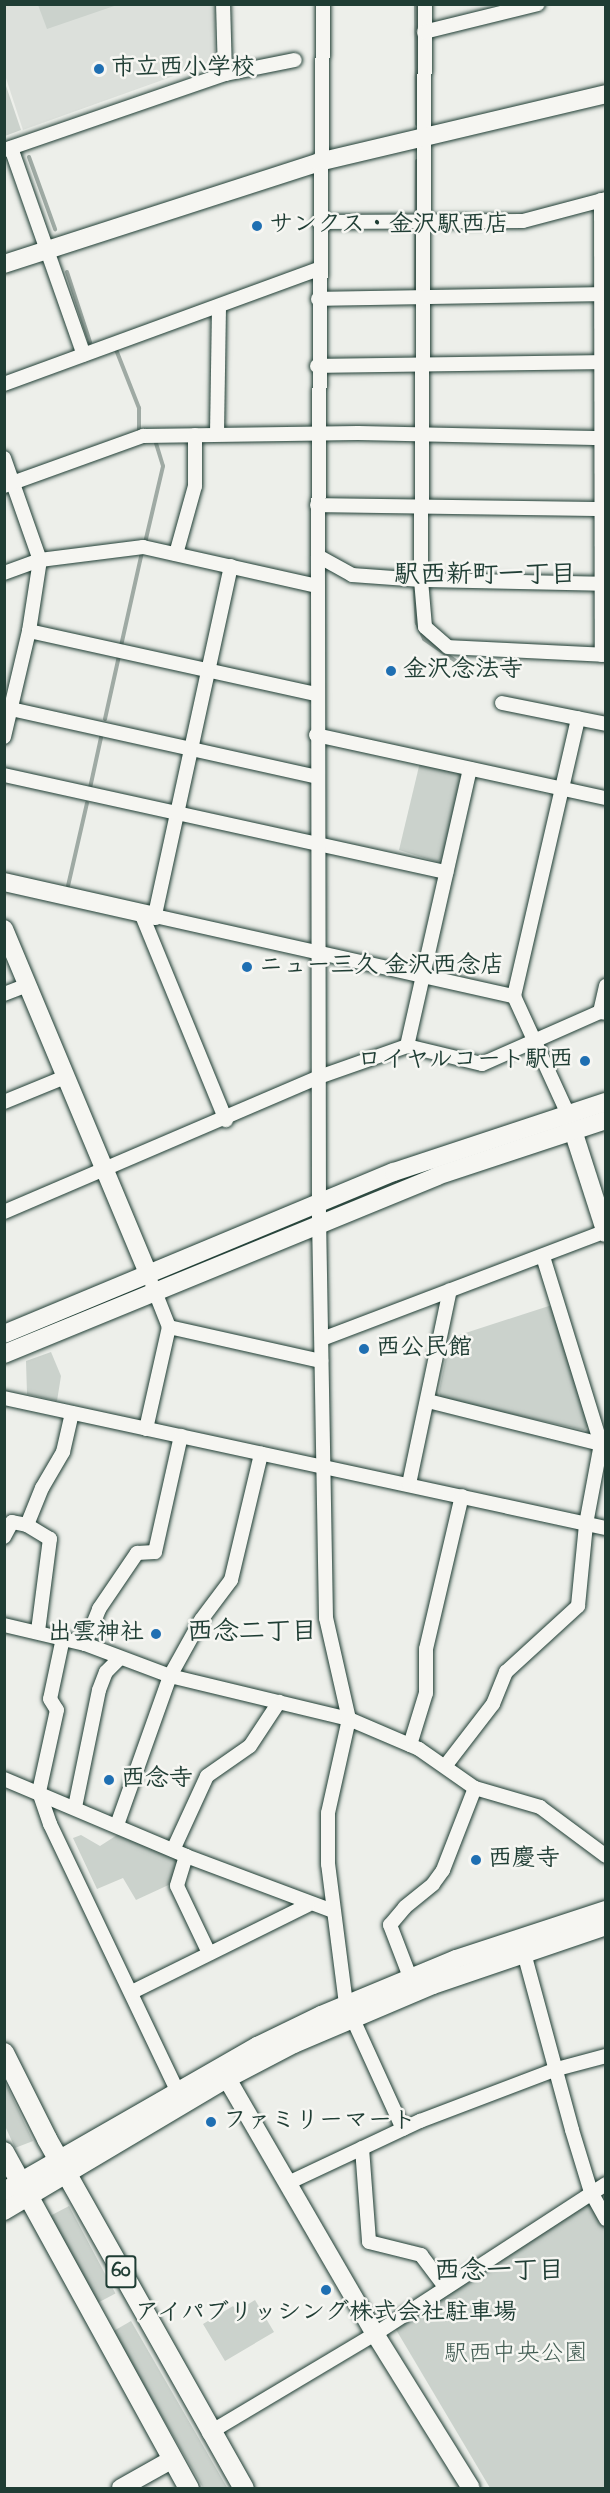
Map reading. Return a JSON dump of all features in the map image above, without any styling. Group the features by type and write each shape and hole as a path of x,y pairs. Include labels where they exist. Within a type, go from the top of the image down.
{"main road":[{"name":"60","path":"4,2053 62,2167 210,2433 244,2488"},
{"name":"60","path":"4,2152 18,2190 189,2488"}],"street":[{"path":"223,4 225,74"},
{"path":"323,4 316,434 321,1361 326,1618 349,1719 328,1813 328,1864 349,2011 403,2129"},
{"path":"319,222 420,223 523,221 603,200 601,294 604,438 604,655 448,647 425,627 416,580 420,223 424,137 424,4"},
{"path":"424,32 538,4"},
{"path":"84,355 8,149 225,74 295,60"},
{"path":"4,264 46,248 319,162 606,94"},
{"path":"4,384 318,269"},
{"path":"318,299 601,294"},
{"path":"217,434 219,307"},
{"path":"317,366 419,367 602,363"},
{"path":"9,484 143,436 316,434 604,438"},
{"path":"176,554 195,486 195,435"},
{"path":"4,458 9,484 40,560 29,631 4,737"},
{"path":"317,505 604,509"},
{"path":"4,573 40,560 143,547 318,586"},
{"path":"318,556 352,575 416,580 604,584"},
{"path":"226,1120 148,915 177,813 231,566"},
{"path":"29,631 316,694"},
{"path":"502,703 606,724"},
{"path":"11,709 317,777"},
{"path":"322,1339 605,1232 570,1121 514,996 560,788 578,718"},
{"path":"316,735 606,798"},
{"path":"407,1046 471,769"},
{"path":"4,775 447,872"},
{"path":"4,882 423,973 514,996"},
{"path":"4,929 169,1327 146,1429"},
{"path":"4,994 27,985"},
{"path":"4,1212 226,1120 319,1077 407,1046 482,1064 603,1013 606,986"},
{"path":"4,1102 65,1077"},
{"path":"4,1354 570,1121 606,1102"},
{"path":"4,1334 320,1201 460,1147 570,1121 606,1120"},
{"path":"446,1765 493,1704 506,1672 578,1606 586,1524 601,1444 543,1257"},
{"path":"409,1484 450,1290"},
{"path":"169,1327 321,1361"},
{"path":"4,1398 606,1528"},
{"path":"428,1401 601,1444"},
{"path":"27,1525 42,1488 63,1452 72,1413"},
{"path":"85,1644 99,1610 137,1553 155,1552 181,1436"},
{"path":"117,1825 170,1676 201,1620 231,1580 261,1454"},
{"path":"410,1745 426,1693 426,1649 462,1496"},
{"path":"4,1537 12,1522 27,1525 50,1539 38,1631"},
{"path":"4,1625 38,1631 85,1644 118,1659 170,1676 349,1719 410,1745 446,1765 475,1788 540,1807 606,1856"},
{"path":"63,1638 50,1700 57,1710 39,1792 50,1824 177,2090"},
{"path":"75,1807 99,1690 106,1672 118,1659"},
{"path":"172,1850 207,1776 250,1746 279,1702"},
{"path":"4,1779 308,1905 333,1911"},
{"path":"410,1977 390,1925 405,1907 433,1884 443,1870 475,1788"},
{"path":"186,1856 177,1887 209,1953"},
{"path":"132,1992 308,1905"},
{"path":"349,2011 524,1953 606,1910"},
{"path":"4,2211 18,2190 62,2167 223,2073 349,2011 410,1977 580,1925 606,1926"},
{"path":"524,1953 591,2192 606,2219"},
{"path":"288,2183 403,2129 557,2069 606,2056"},
{"path":"62,2167 177,2090 223,2073"},
{"path":"223,2073 375,2334 471,2488"},
{"path":"362,2148 369,2242 421,2255 446,2288"},
{"path":"210,2433 375,2334 606,2184"},
{"path":"121,2488 171,2460"}],"shaded area":[{"name":"市立西小学校","path":"4,5 215,5 215,56 210,63 23,130 5,75"}],"green space":[{"path":"38,4 117,5 47,29"},
{"path":"5,83 21,130 4,136"},
{"path":"421,758 465,774 444,857 437,862 399,850"},
{"path":"552,1305 590,1425 584,1430 441,1399 439,1391 450,1338"},
{"path":"51,1352 61,1376 57,1401 27,1394 26,1361"},
{"path":"128,1828 182,1851 175,1882 136,1900 123,1878 97,1889 73,1838 81,1835 100,1846"},
{"path":"5,2082 33,2141 15,2148 5,2126"},
{"name":"駅西中央公園","path":"590,2198 605,2229 605,2487 490,2488 395,2328"},
{"path":"69,2206 115,2293 97,2303 50,2216"},
{"path":"255,2300 274,2332 225,2361 203,2324 233,2306 237,2311"},
{"path":"131,2321 227,2488 203,2488 113,2332"}],"waterway":[{"path":"416,4 417,124"},
{"path":"29,157 55,229"},
{"path":"416,294 417,161"},
{"path":"67,272 90,342"},
{"path":"115,347 139,408 139,433"},
{"path":"145,543 163,466 156,443"},
{"path":"121,646 142,552"},
{"path":"415,590 417,623 424,639 470,671"},
{"path":"105,719 119,656"},
{"path":"90,788 102,733"},
{"path":"68,886 87,803"}],"place":[{"name":"市立西小学校","path":"99,69"},
{"name":"サンクス・金沢駅西店","path":"257,226"},
{"name":"金沢念法寺","path":"391,671"},
{"name":"ニュー三久 金沢西念店","path":"247,967"},
{"name":"ロイヤルコート駅西","path":"585,1061"},
{"name":"西公民館","path":"364,1349"},
{"name":"出雲神社","path":"156,1634"},
{"name":"西念寺","path":"109,1780"},
{"name":"西慶寺","path":"476,1860"},
{"name":"ファミリーマート","path":"211,2122"},
{"name":"アイパブリッシング株式会社駐車場","path":"326,2290"}],"district":[{"name":"駅西新町一丁目","path":"485,577"},
{"name":"西念二丁目","path":"252,1634"},
{"name":"西念一丁目","path":"499,2273"}]}
